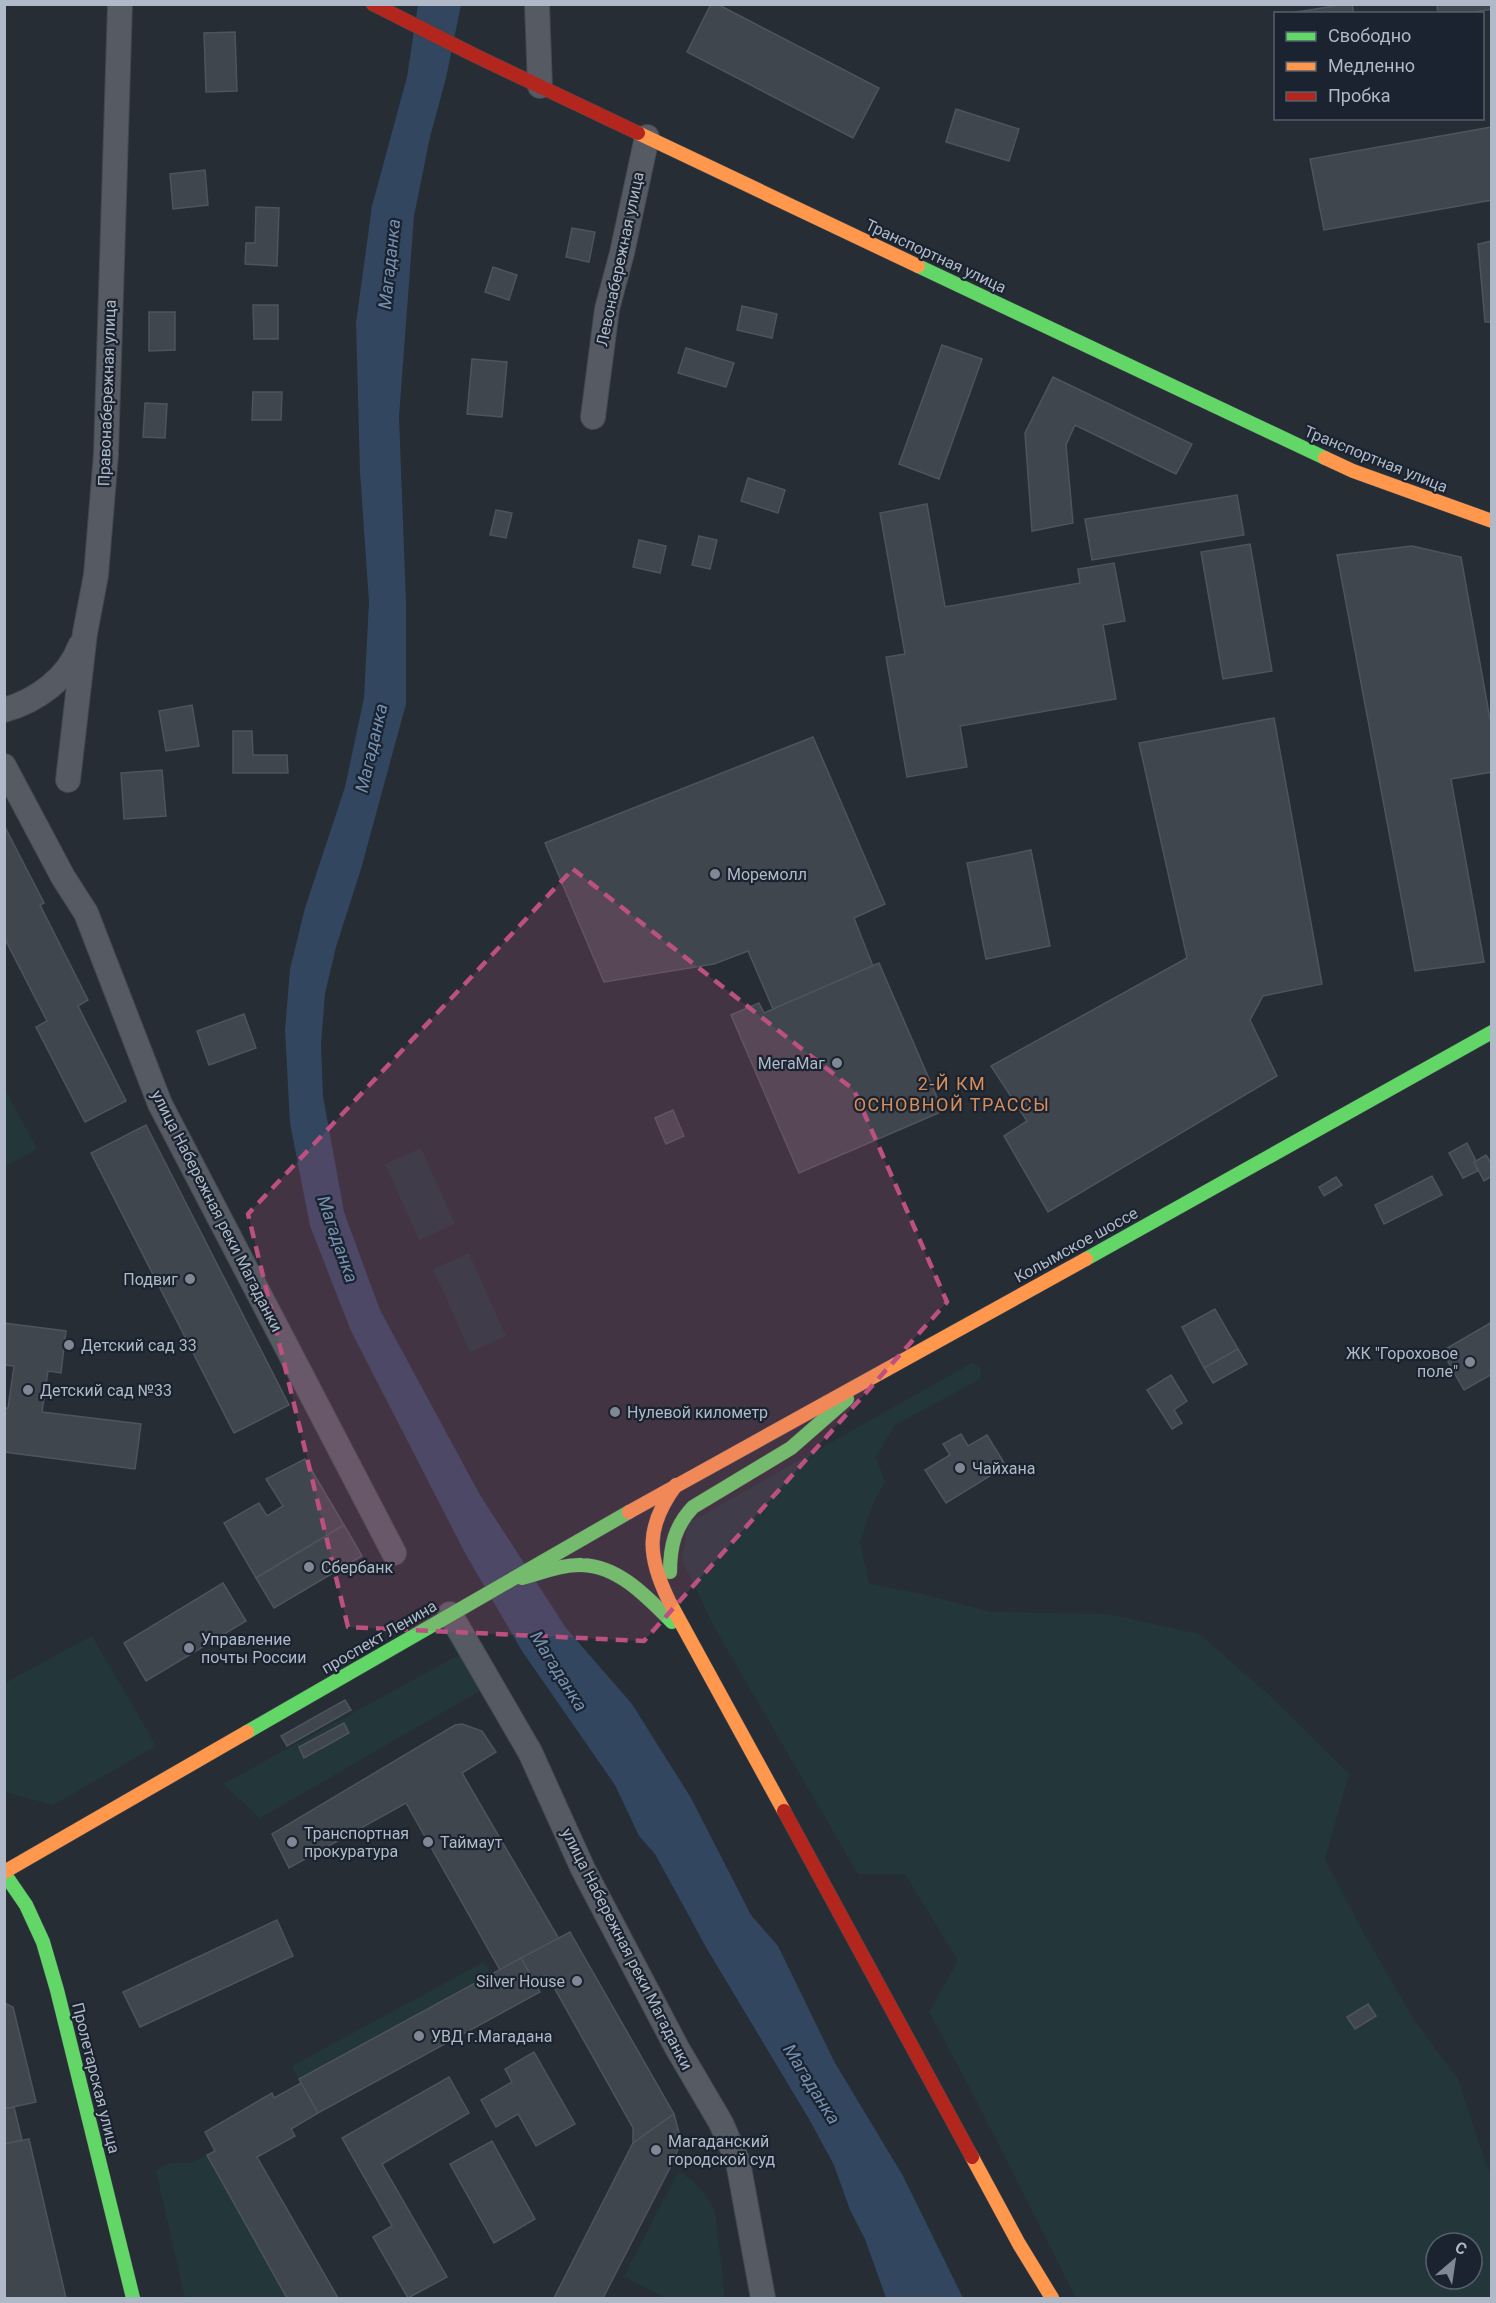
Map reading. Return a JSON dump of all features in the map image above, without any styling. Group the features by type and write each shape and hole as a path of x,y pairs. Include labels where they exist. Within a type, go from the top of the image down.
{"main road":[{"name":"Транспортная улица","path":"373,4 476,56 1323,458 1407,492 1491,521"},
{"name":"Колымское шоссе","path":"676,1485 986,1315 1491,1032"},
{"path":"694,1644 670,1573 670,1546 680,1522 693,1508 791,1448 871,1377"},
{"path":"676,1485 652,1530 652,1550 666,1599 694,1644 1019,2244 1052,2298"},
{"name":"проспект Ленина","path":"4,1873 676,1485"},
{"path":"509,1581 578,1565 595,1566 642,1593 694,1644"},
{"name":"Пролетарская улица","path":"4,1873 26,1905 43,1942 57,1990 133,2298"}],"street":[{"name":"Правонабережная улица","path":"68,780 85,633 96,575 106,454 120,4"},
{"path":"537,4 540,86"},
{"name":"Левонабережная улица","path":"593,417 607,309 622,253 647,137"},
{"path":"4,710 34,697 66,672 74,661 85,633"},
{"name":"улица Набережная реки Магаданки","path":"4,766 63,877 86,913 160,1104 394,1553"},
{"name":"улица Набережная реки Магаданки","path":"456,1611 530,1752 586,1875 677,2048 721,2123 738,2162 763,2298"}],"highlighted area":[{"path":"573,869 854,1090 947,1302 644,1641 348,1627 248,1214"}],"green space":[{"path":"4,1088 37,1149 5,1166 4,1166"},
{"path":"421,1148 455,1224 419,1240 385,1164"},
{"path":"469,1253 506,1336 470,1352 433,1269"},
{"path":"972,1363 981,1369 980,1379 895,1425 876,1457 885,1482 872,1506 860,1542 869,1584 922,1594 991,1612 1108,1614 1199,1634 1267,1693 1349,1774 1325,1859 1362,1930 1416,2023 1458,2079 1491,2174 1491,2298 1076,2298 929,2012 958,1961 905,1874 858,1874 713,1625 682,1560 688,1523"},
{"path":"92,1636 156,1746 53,1805 5,1792 5,1683"},
{"path":"470,1649 490,1685 260,1818 223,1784"},
{"path":"484,1962 492,1975 299,2079 292,2066"},
{"path":"207,2155 287,2298 185,2298 156,2171 170,2163 190,2163"},
{"path":"678,2172 692,2180 704,2193 715,2211 725,2298 666,2298 624,2277"}],"water":[{"name":"Магаданка","path":"418,5 461,5 414,216 399,417 406,602 406,704 361,869 336,947 325,994 321,1045 323,1096 344,1212 380,1310 480,1495 566,1628 632,1704 691,1798 751,1915 778,1946 835,2063 903,2176 963,2298 886,2298 865,2239 850,2210 834,2165 809,2119 707,1949 655,1854 639,1836 615,1785 522,1651 465,1553 351,1331 310,1226 290,1123 285,1030 290,969 305,908 345,787 364,698 369,602 360,472 356,323 372,206 407,77"}],"building":[{"path":"711,4 717,4 879,88 853,138 687,52"},
{"path":"1352,4 1354,12 1296,12"},
{"path":"1437,4 1492,4 1492,9 1475,12 1438,12"},
{"path":"235,32 237,91 206,92 204,33"},
{"path":"956,109 1019,129 1009,161 946,142"},
{"path":"1492,127 1492,200 1324,230 1310,159"},
{"path":"205,170 208,205 173,209 170,174"},
{"path":"256,207 279,208 277,266 245,264 246,243 255,243"},
{"path":"572,228 595,232 589,262 566,257"},
{"path":"1492,241 1492,322 1485,322 1478,244"},
{"path":"493,267 517,275 509,300 485,292"},
{"path":"253,305 278,305 278,339 254,339"},
{"path":"742,306 777,314 772,338 737,330"},
{"path":"149,312 175,312 175,350 149,351"},
{"path":"942,345 982,359 939,479 899,464"},
{"path":"686,348 734,363 726,387 678,373"},
{"path":"472,359 507,362 502,417 467,414"},
{"path":"1053,377 1192,444 1176,474 1075,425 1066,445 1073,523 1032,531 1025,433"},
{"path":"253,392 282,392 281,420 252,420"},
{"path":"145,403 167,404 165,438 143,437"},
{"path":"748,478 785,490 778,513 741,501"},
{"path":"1237,495 1244,535 1092,560 1085,519"},
{"path":"927,504 945,607 1080,583 1078,569 1114,563 1125,621 1103,625 1116,699 960,726 967,767 907,777 886,657 905,654 880,513"},
{"path":"496,510 512,513 506,538 490,535"},
{"path":"699,536 717,540 710,569 692,565"},
{"path":"639,540 666,546 660,573 633,567"},
{"path":"1250,544 1272,671 1223,679 1201,552"},
{"path":"1412,546 1461,557 1492,730 1492,772 1451,779 1484,962 1415,971 1337,555"},
{"path":"192,705 199,746 166,751 159,711"},
{"path":"1274,718 1322,984 1263,996 1250,1020 1277,1076 1048,1212 1004,1136 1027,1121 991,1066 1187,958 1139,743"},
{"path":"233,731 252,731 253,755 287,755 288,773 233,773"},
{"name":"Моремолл","path":"813,737 885,904 854,918 873,966 773,1009 748,951 714,964 604,982 545,843"},
{"path":"162,770 166,816 124,819 121,773"},
{"path":"4,825 44,903 40,905 88,1000 78,1006 126,1101 85,1122 36,1027 47,1021 4,937"},
{"path":"1031,850 1050,946 986,959 967,863"},
{"name":"МегаМаг","path":"879,963 943,1111 799,1173 731,1015 759,1003 764,1013"},
{"path":"244,1014 256,1048 209,1065 197,1031"},
{"path":"673,1110 684,1136 666,1144 655,1118"},
{"name":"Подвиг","path":"146,1125 289,1405 234,1433 91,1153"},
{"path":"1467,1143 1478,1171 1463,1178 1449,1153"},
{"path":"1486,1155 1492,1165 1492,1176 1484,1181 1474,1162"},
{"path":"1432,1176 1442,1195 1384,1224 1375,1205"},
{"path":"1336,1177 1342,1185 1324,1196 1319,1187"},
{"path":"1215,1309 1238,1349 1204,1368 1182,1327"},
{"name":"ЖК \"Гороховое поле\"","path":"1492,1322 1492,1374 1464,1390 1442,1351"},
{"name":"Детский сад №33","path":"4,1323 66,1331 61,1373 48,1371 42,1412 141,1424 135,1469 4,1452 4,1408 8,1408 14,1366 4,1365"},
{"path":"1238,1349 1247,1364 1213,1383 1204,1368"},
{"path":"1171,1375 1187,1401 1174,1410 1182,1423 1172,1429 1147,1390"},
{"path":"961,1434 968,1446 987,1435 1006,1466 946,1503 925,1470 950,1455 943,1444"},
{"path":"305,1459 344,1525 256,1578 224,1523 259,1503 267,1516 283,1506 266,1479"},
{"name":"Сбербанк","path":"344,1525 362,1556 274,1608 256,1578"},
{"path":"223,1583 246,1621 146,1681 124,1643"},
{"path":"345,1700 351,1710 287,1746 281,1736"},
{"path":"344,1723 349,1733 304,1758 299,1747"},
{"path":"462,1724 482,1731 496,1752 462,1773 559,1939 500,1970 406,1803 289,1868 272,1834 455,1725"},
{"path":"277,1920 293,1956 140,2027 123,1992"},
{"path":"570,1932 674,2114 633,2143 633,2128 547,1975 534,1981 521,1958"},
{"name":"УВД г.Магадана","path":"521,1958 540,1992 318,2113 299,2079"},
{"path":"4,2003 13,2007 36,2102 4,2109"},
{"path":"1368,2004 1376,2016 1355,2029 1347,2017"},
{"path":"534,2052 575,2124 536,2146 518,2114 496,2127 481,2100 512,2082 505,2069"},
{"path":"449,2077 469,2113 382,2164 447,2277 408,2298 373,2237 392,2226 342,2138"},
{"path":"301,2083 318,2113 291,2129 295,2136 257,2157 338,2298 287,2298 207,2155 215,2151 205,2132 272,2093 274,2098"},
{"path":"14,2107 22,2140 5,2144 4,2109"},
{"path":"674,2114 681,2140 674,2160 603,2298 554,2298 633,2143"},
{"path":"29,2139 66,2298 4,2298 4,2144"},
{"path":"492,2141 535,2219 494,2243 450,2164"}],"traffic: fast":[{"path":"918,266 1325,458"},
{"path":"1086,1259 1492,1032"},
{"path":"670,1572 675,1537 693,1507 791,1448 847,1399"},
{"path":"247,1732 629,1512"},
{"path":"522,1578 567,1566 596,1567 632,1585 672,1622"},
{"path":"4,1873 26,1905 43,1942 57,1990 133,2298"}],"traffic: slow":[{"path":"638,133 918,266"},
{"path":"1325,458 1353,471 1492,521"},
{"path":"629,1512 1086,1259"},
{"path":"676,1485 666,1500 654,1528 653,1556 656,1570 669,1601 784,1811"},
{"path":"4,1872 247,1732"},
{"path":"972,2157 1019,2244 1052,2298"}],"traffic: jam":[{"path":"373,4 638,133"},
{"path":"784,1811 972,2157"}],"place":[{"name":"Моремолл","path":"715,874"},
{"name":"МегаМаг","path":"837,1063"},
{"name":"Подвиг","path":"190,1279"},
{"name":"Детский сад 33","path":"69,1345"},
{"name":"ЖК \"Гороховое поле\"","path":"1470,1362"},
{"name":"Детский сад №33","path":"28,1390"},
{"name":"Нулевой километр","path":"615,1412"},
{"name":"Чайхана","path":"960,1468"},
{"name":"Сбербанк","path":"309,1567"},
{"name":"Управление почты России","path":"189,1648"},
{"name":"Транспортная прокуратура","path":"292,1842"},
{"name":"Таймаут","path":"428,1842"},
{"name":"Silver House","path":"577,1981"},
{"name":"УВД г.Магадана","path":"419,2036"},
{"name":"Магаданский городской суд","path":"656,2150"}],"district":[{"name":"2-Й КМ ОСНОВНОЙ ТРАССЫ","path":"952,1093"}]}
